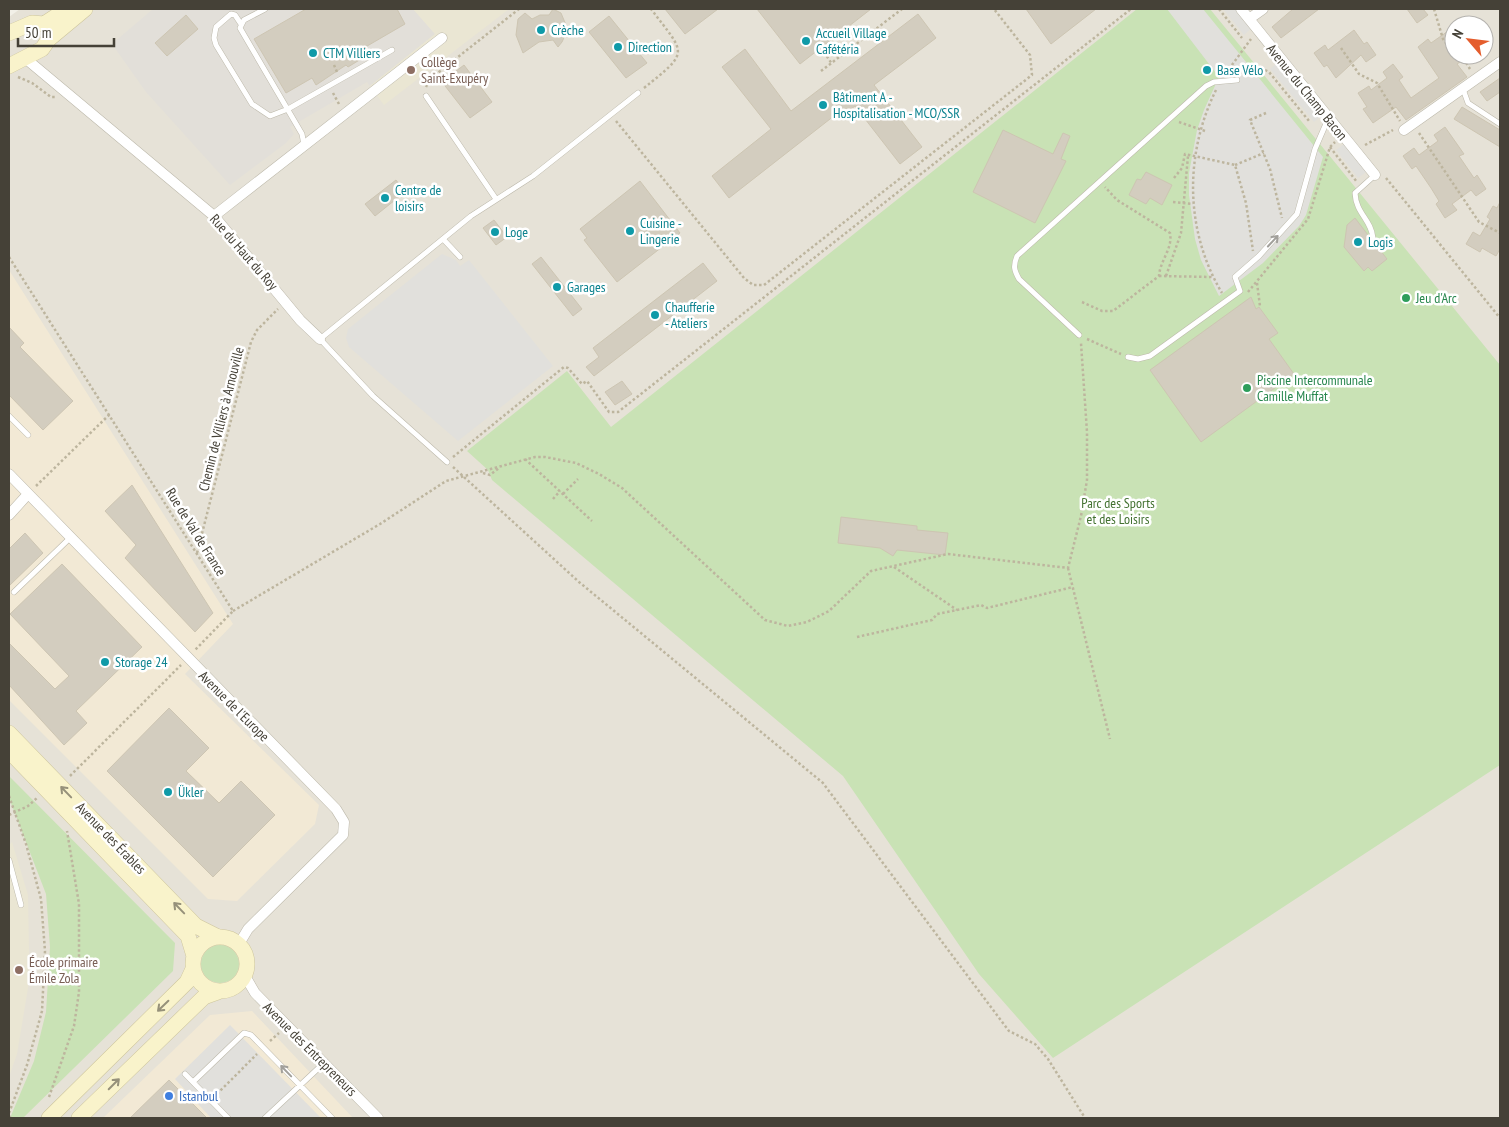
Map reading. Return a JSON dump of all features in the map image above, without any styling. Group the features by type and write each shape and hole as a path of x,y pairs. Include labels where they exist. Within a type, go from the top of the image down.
{"main road":[{"path":"9,33 32,23 44,24 67,9"},
{"path":"9,66 42,49 49,39 85,9"},
{"path":"44,24 48,31 49,39"},
{"name":"Avenue des Érables","path":"9,733 196,926 218,937"},
{"name":"Avenue des Érables","path":"9,751 188,936 194,962"},
{"path":"49,1118 187,982 204,942 218,937 233,940 239,944 247,959 245,976 234,988 204,998 79,1118"},
{"path":"194,962 202,984 218,992"}],"street":[{"name":"Avenue du Champ Bacon","path":"1241,9 1375,175"},
{"path":"1249,19 1263,9"},
{"path":"214,216 442,38"},
{"name":"Rue du Haut du Roy","path":"25,58 61,90 188,192 214,216 300,320 320,340"},
{"path":"1404,130 1500,62"},
{"name":"Avenue de l'Europe","path":"9,474 336,809 344,822 343,835 248,929 239,944"},
{"path":"9,516 28,494"},
{"name":"Avenue des Entrepreneurs","path":"245,976 256,993 378,1118"}],"lane":[{"path":"241,24 265,9"},
{"path":"304,145 302,134 288,109 240,28 241,24 235,15 231,14 219,22 214,32 216,45 252,104 270,116 288,109 392,50"},
{"path":"1079,335 1019,279 1014,271 1014,263 1021,250 1100,182 1206,86 1237,80"},
{"path":"1463,88 1468,103 1500,124"},
{"path":"320,340 471,216 533,176 638,93"},
{"path":"426,96 496,199"},
{"path":"1128,357 1138,359 1150,356 1240,291 1235,278 1238,274 1298,214 1315,150 1328,119"},
{"path":"1373,238 1372,227 1360,213 1355,193 1375,175"},
{"path":"443,239 460,257"},
{"name":"Rue du Haut du Roy","path":"320,340 373,396 447,462"},
{"path":"9,416 28,435"},
{"path":"14,592 70,538"},
{"path":"9,860 21,905"},
{"path":"193,1082 244,1033 251,1035 332,1118"},
{"path":"265,1118 324,1063"},
{"path":"185,1074 228,1118"}],"path":[{"path":"426,96 426,89 430,79 519,9"},
{"path":"638,93 674,64 677,58 676,42 651,9"},
{"path":"822,71 902,9"},
{"path":"611,114 744,278 753,285 764,285 1032,75 1030,56 994,9"},
{"path":"1085,1118 1048,1058 1035,1044 1009,1032 823,784 579,582 447,462 564,367 568,368 582,384 587,381 609,412 618,412 1131,9"},
{"path":"1219,9 1242,38"},
{"path":"1434,9 1444,39"},
{"path":"1226,301 1212,277 1199,240 1193,204 1195,156 1201,129 1221,82 1258,30"},
{"path":"1341,48 1359,74 1377,83 1394,109 1404,130"},
{"path":"824,52 832,64"},
{"path":"1468,65 1477,78"},
{"path":"1265,70 1269,72 1309,121"},
{"path":"22,78 32,83 51,98 57,97 61,90"},
{"path":"1266,113 1250,120 1274,182 1282,218 1299,231"},
{"path":"1179,122 1205,131"},
{"path":"1413,123 1479,222 1500,233"},
{"path":"1353,149 1370,143 1386,132 1395,129 1404,130"},
{"path":"1330,147 1362,188"},
{"path":"1174,178 1182,168 1185,154 1235,165 1264,153"},
{"path":"1166,276 1181,233 1182,203 1188,155"},
{"path":"1235,165 1246,203 1254,260 1264,272"},
{"path":"1375,175 1385,177 1500,318"},
{"path":"1100,182 1117,200 1170,233 1172,243 1159,267 1158,276"},
{"path":"1173,202 1193,204"},
{"name":"Rue de Val de France","path":"9,257 233,611"},
{"path":"1082,302 1102,312 1113,312 1158,276 1212,277"},
{"path":"1256,282 1260,306"},
{"name":"Chemin de Villiers à Arnouville","path":"197,553 251,342 257,330 286,301"},
{"path":"1079,335 1128,357"},
{"path":"1079,335 1083,350 1086,480 1081,516 1068,568 1110,740"},
{"path":"28,494 110,414"},
{"path":"60,786 233,611 380,524 446,481 525,459 535,457 559,458 600,474 622,488 765,620 778,625 788,626 807,622 829,611 871,571 948,554 1068,568"},
{"path":"525,459 592,521"},
{"path":"563,494 578,479"},
{"path":"553,499 560,491"},
{"path":"894,567 957,610"},
{"path":"857,637 932,620 937,614 981,605 987,608 1072,587"},
{"path":"9,815 28,806 40,794"},
{"path":"9,796 26,844 41,899 45,951 42,1011 28,1065 10,1116"},
{"path":"49,1098 74,1026 79,992 79,904 68,848 65,809"},
{"path":"210,1100 287,1025"}],"shaded area":[{"path":"20,9 1500,9 1500,1118 9,1118 9,17"},
{"path":"153,9 413,9 435,34 370,86 367,82 290,127 294,134 286,143 230,185 146,92 112,44"},
{"name":"Collège Saint-Exupéry","path":"413,9 509,9 384,105 370,86 435,34"},
{"path":"1167,9 1203,9 1323,157 1306,215 1299,226 1263,263 1219,296 1201,260 1195,239 1189,195 1189,173 1197,130 1219,77"},
{"path":"1223,9 1241,9 1254,26 1244,35"},
{"path":"1281,60 1324,114 1314,122 1270,69"},
{"path":"1347,142 1370,169 1358,178 1336,150"},
{"path":"442,254 456,260 460,266 469,260 553,366 458,441 349,347 346,338 348,329"},
{"path":"9,270 233,624 185,674 319,805 315,824 237,901 208,899 9,700"},
{"name":"École primaire Émile Zola","path":"12,842 28,895 29,951 28,988 17,1054 9,1077 9,845"},
{"path":"252,1011 353,1118 103,1118 210,1015"},
{"path":"230,1025 321,1118 211,1118 175,1079"}],"green space":[{"name":"Parc des Sports et des Loisirs","path":"1137,9 1210,9 1500,365 1500,765 1053,1058 979,974 843,776 492,480 488,470 467,451 567,371 611,427"},
{"path":"9,776 175,943 173,971 23,1118 10,1118 34,1061 46,1012 50,947 46,894 9,798"},
{"path":"220,945 234,950 239,964 234,978 220,983 206,978 201,964 206,950"}],"building":[{"name":"CTM Villiers","path":"306,9 397,9 405,24 362,49 366,56 348,67 346,65 316,85 312,78 286,93 254,39"},
{"name":"Crèche","path":"553,9 561,13 566,25 567,31 562,42 558,47 553,40 539,42 523,53 516,35 518,19 525,13 532,19 540,15 549,15"},
{"path":"665,9 718,9 685,34"},
{"name":"Accueil Village Cafétéria","path":"757,9 871,9 800,64"},
{"path":"1026,9 1096,9 1051,44"},
{"path":"1293,9 1319,9 1281,38 1272,27"},
{"path":"1407,9 1423,9 1428,15 1417,23"},
{"name":"Bâtiment A - Hospitalisation - MCO/SSR","path":"918,14 936,38 874,85 922,147 900,164 855,106 842,116 839,112 729,198 712,176 771,129 722,67 745,49 791,111"},
{"path":"186,15 198,29 167,56 155,43"},
{"name":"Direction","path":"609,16 647,63 626,78 589,32"},
{"path":"1354,30 1364,44 1367,42 1376,55 1366,62 1361,55 1336,78 1327,65 1324,67 1314,53 1325,45 1328,50"},
{"path":"1444,34 1444,65 1458,65 1467,77 1406,120 1396,107 1373,123 1363,109 1367,107 1358,93 1369,86 1371,90 1387,78 1383,72 1393,64 1403,77 1399,80 1411,98 1439,78 1418,47 1428,39 1431,43"},
{"path":"464,65 492,102 470,118 442,82"},
{"path":"1500,78 1500,92 1487,101 1480,92"},
{"path":"1462,107 1500,130 1500,147 1454,119"},
{"path":"1445,127 1464,154 1459,156 1474,178 1477,175 1486,189 1476,196 1471,190 1452,204 1457,210 1445,218 1436,204 1439,201 1431,188 1416,166 1412,169 1403,156 1414,148 1419,155 1438,141 1434,135"},
{"path":"1003,130 1053,154 1063,133 1070,136 1061,159 1066,161 1035,223 973,192"},
{"path":"1146,172 1172,185 1162,205 1150,198 1146,204 1129,195 1137,179 1141,180"},
{"name":"Centre de loisirs","path":"396,180 405,192 375,216 365,204"},
{"name":"Cuisine - Lingerie","path":"640,181 680,233 617,282 584,240 587,238 580,229"},
{"path":"1500,202 1500,249 1496,256 1482,248 1480,252 1466,244 1473,232 1480,236 1490,219 1487,217 1493,206 1497,208"},
{"name":"Logis","path":"1355,218 1368,235 1369,240 1374,242 1387,259 1372,271 1368,267 1364,271 1344,247 1347,225"},
{"name":"Loge","path":"494,220 507,237 496,245 483,228"},
{"name":"Garages","path":"541,257 582,309 573,316 532,264"},
{"name":"Chaufferie - Ateliers","path":"703,263 717,281 594,376 586,367 599,357 593,348"},
{"path":"1251,297 1256,309 1259,307 1278,333 1269,339 1294,374 1201,442 1150,370"},
{"path":"9,327 24,343 20,347 73,401 43,430 9,395"},
{"path":"622,381 632,394 615,405 605,392"},
{"path":"132,485 213,613 195,632 125,558 136,545 105,511"},
{"path":"841,517 917,526 917,530 948,533 945,555 897,550 893,556 880,548 838,543"},
{"path":"25,533 43,553 9,586 9,549"},
{"path":"62,564 142,647 76,711 87,723 64,745 9,685 9,643 55,689 69,676 10,614"},
{"name":"Ükler","path":"169,708 209,748 186,771 219,803 241,781 275,815 213,877 107,771"},
{"name":"Istanbul","path":"169,1080 207,1118 130,1118"}],"place":[{"name":"Crèche","path":"541,30"},
{"name":"Accueil Village Cafétéria","path":"806,41"},
{"name":"Direction","path":"618,47"},
{"name":"CTM Villiers","path":"313,53"},
{"name":"Collège Saint-Exupéry","path":"411,70"},
{"name":"Base Vélo","path":"1207,70"},
{"name":"Bâtiment A - Hospitalisation - MCO/SSR","path":"823,105"},
{"name":"Centre de loisirs","path":"385,198"},
{"name":"Cuisine - Lingerie","path":"630,231"},
{"name":"Loge","path":"495,232"},
{"name":"Logis","path":"1358,242"},
{"name":"Garages","path":"557,287"},
{"name":"Jeu d'Arc","path":"1406,298"},
{"name":"Chaufferie - Ateliers","path":"655,315"},
{"name":"Piscine Intercommunale Camille Muffat","path":"1247,388"},
{"name":"Storage 24","path":"105,662"},
{"name":"Ükler","path":"168,792"},
{"name":"École primaire Émile Zola","path":"19,970"},
{"name":"Istanbul","path":"169,1096"}]}
